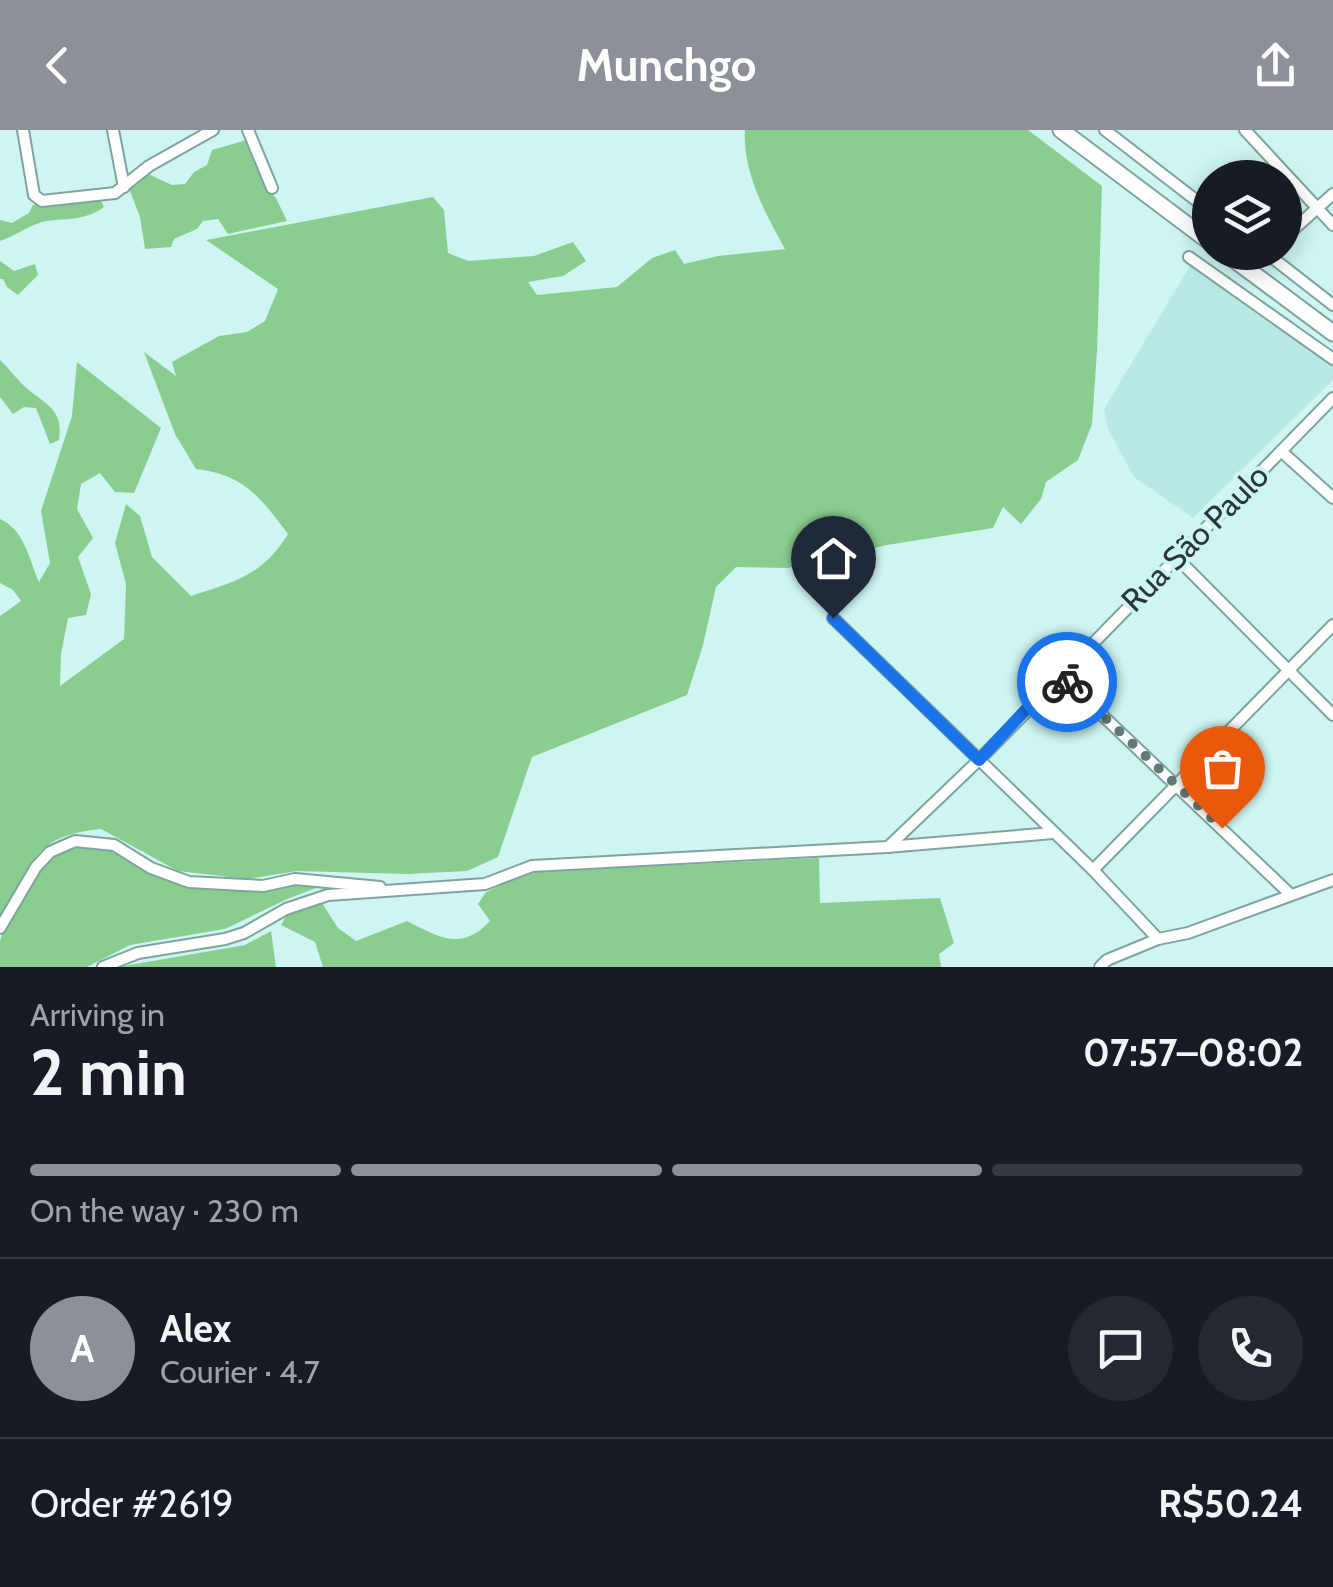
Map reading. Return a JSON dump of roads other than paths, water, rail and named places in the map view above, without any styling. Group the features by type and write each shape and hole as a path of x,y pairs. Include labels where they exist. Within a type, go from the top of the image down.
{"main road":[{"path":"1062,130 1192,228"},
{"path":"1248,270 1333,334"}],"street":[{"path":"22,130 38,200 106,195 124,188 149,166 213,130"},
{"path":"113,130 124,188"},
{"path":"248,130 272,188"},
{"path":"1105,130 1192,197"},
{"path":"1245,130 1333,224"},
{"path":"1302,222 1333,194"},
{"path":"1189,257 1333,359"},
{"path":"1287,270 1333,306"},
{"name":"Rua São Paulo","path":"887,847 979,760 1333,398"},
{"path":"1281,450 1333,498"},
{"path":"1177,558 1333,715"},
{"path":"833,618 1093,870 1158,940"},
{"path":"1093,870 1333,626"},
{"path":"1059,674 1291,895"},
{"path":"103,967 138,953 244,933 307,900 328,895 494,883 532,866 887,847 1052,833"},
{"path":"0,928 36,867 50,852 76,842 114,844 151,868 190,882 262,886 295,879 400,890"},
{"path":"1100,967 1107,960 1158,940 1188,933 1333,880"}]}
